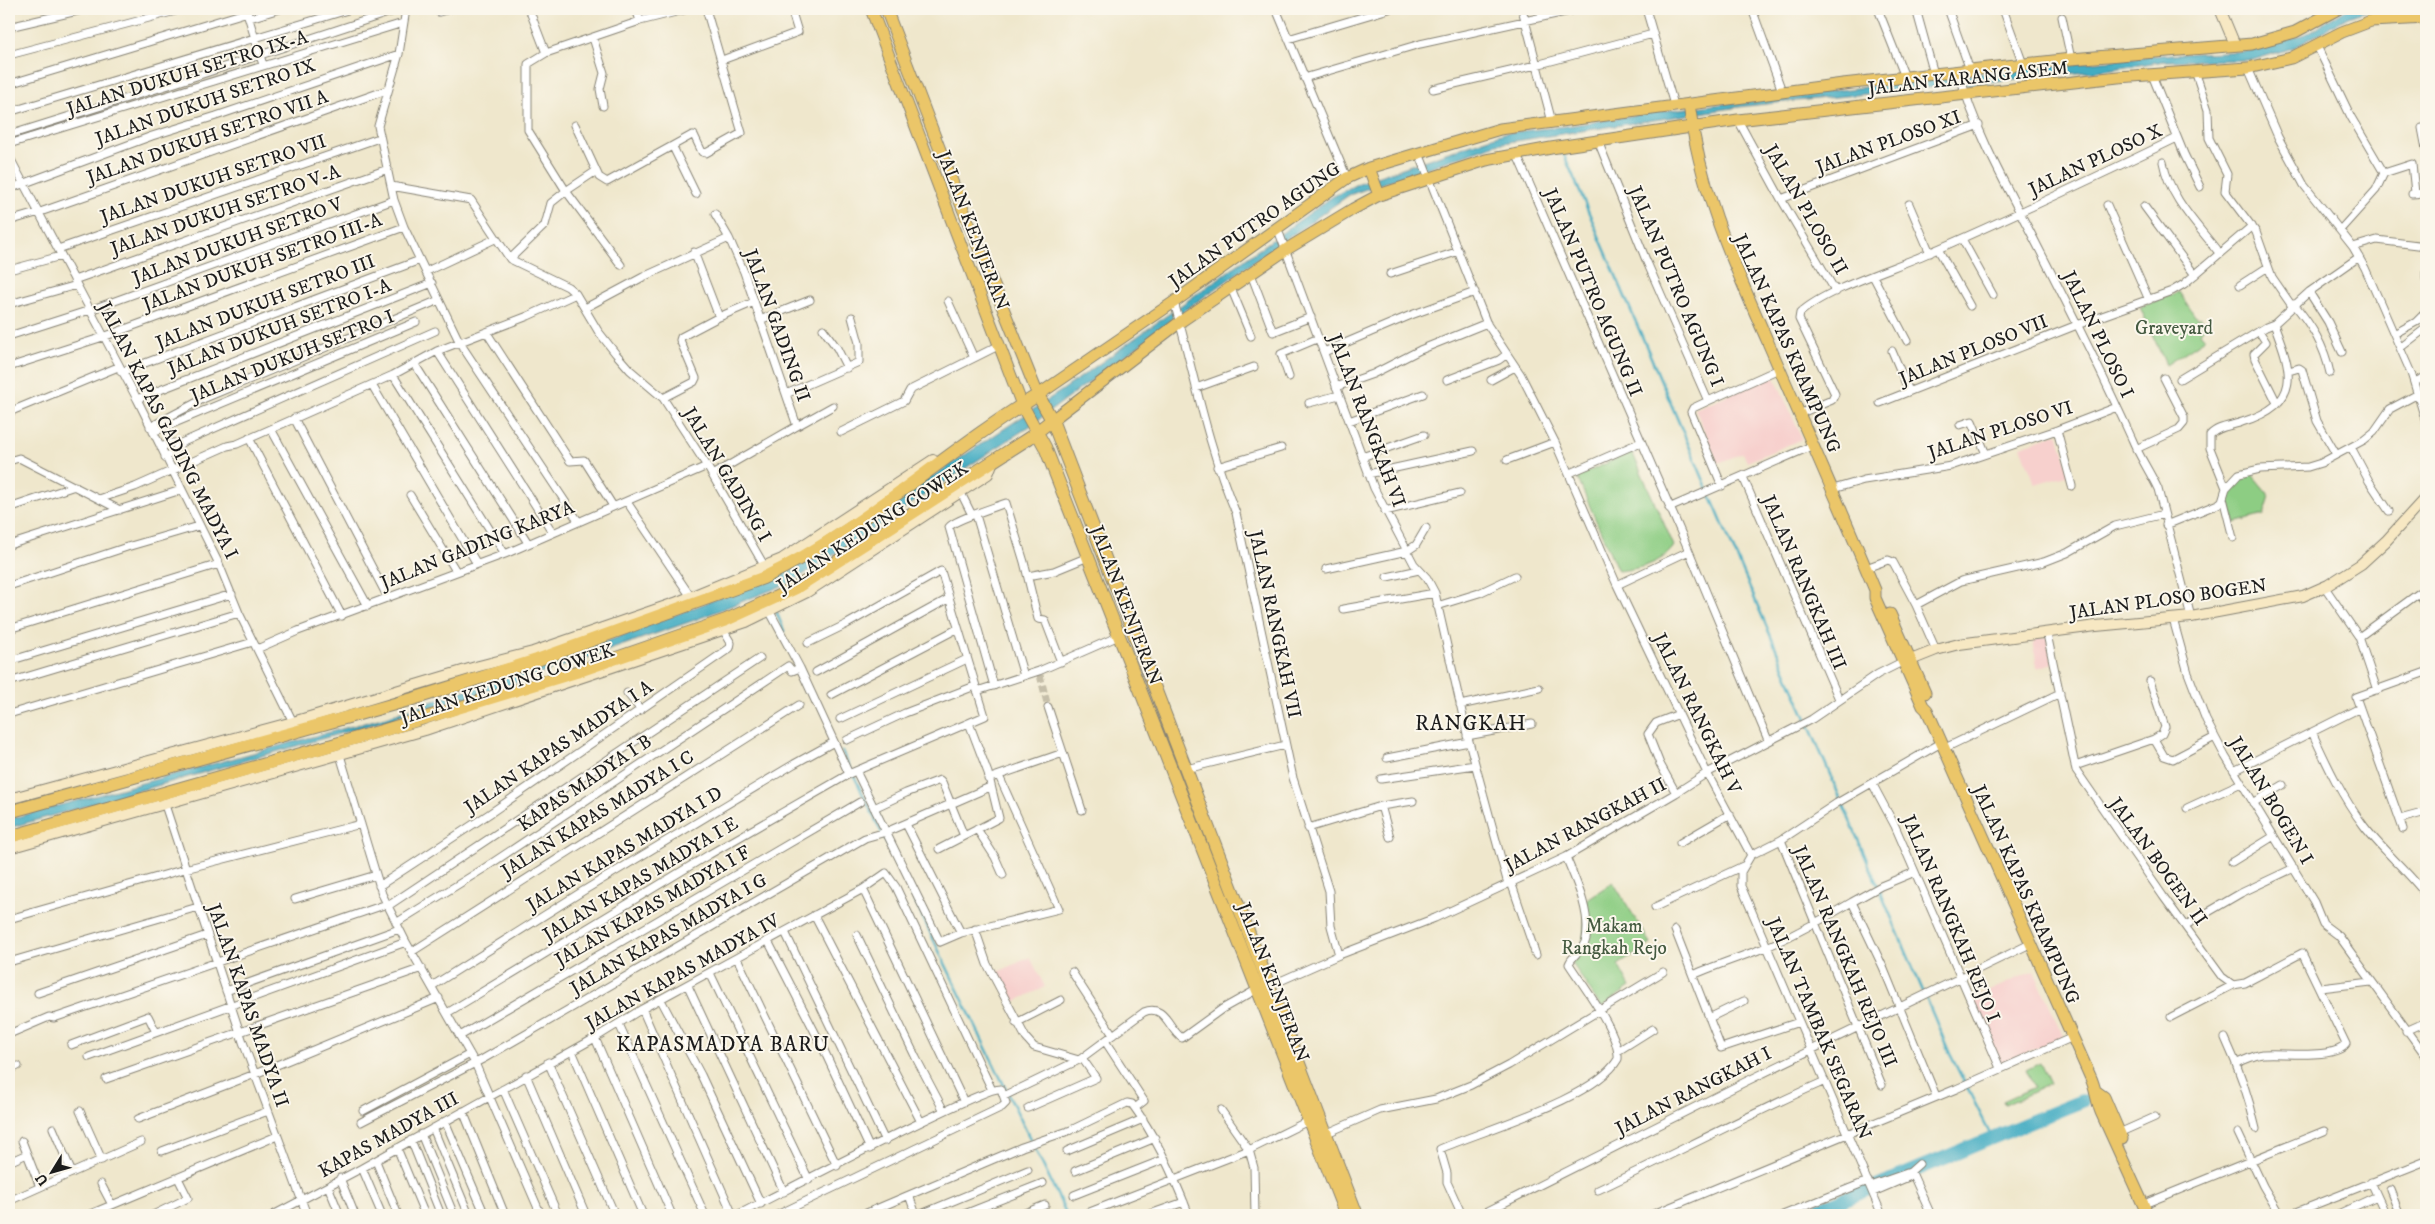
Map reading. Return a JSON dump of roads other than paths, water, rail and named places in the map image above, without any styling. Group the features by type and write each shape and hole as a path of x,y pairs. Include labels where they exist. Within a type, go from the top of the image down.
{"highway":[{"path":"959,449 1040,397"},
{"name":"JALAN KENJERAN","path":"1040,397 1051,418 1186,769 1308,1121 1346,1215"},
{"name":"JALAN KENJERAN","path":"1023,407 1036,429 1357,1215"},
{"path":"993,461 1051,418"},
{"name":"JALAN KEDUNG COWEK","path":"9,807 312,728 416,698 537,660 710,594 763,578 791,565 849,528 959,449"},
{"name":"JALAN KEDUNG COWEK","path":"10,842 576,672 721,626 772,607 796,588 993,461"},
{"path":"416,698 411,702 409,712 414,717 496,696"},
{"path":"312,728 322,728 386,711 392,718 385,730"}],"main road":[{"path":"2220,9 2235,45"},
{"name":"JALAN KARANG ASEM","path":"1689,105 1782,91 2022,64 2235,45 2283,37 2325,12 2338,9"},
{"name":"JALAN KENJERAN","path":"878,10 893,29 955,190 1040,397"},
{"name":"JALAN KENJERAN","path":"878,10 881,35 998,346 1023,407"},
{"name":"JALAN KARANG ASEM","path":"1692,126 1965,92 2118,77 2248,68 2291,58 2342,32 2371,20 2426,18"},
{"path":"881,35 886,30 893,29"},
{"path":"2114,56 2118,77"},
{"name":"JALAN PUTRO AGUNG","path":"1040,397 1174,305 1347,178 1500,129 1674,105 1689,105"},
{"name":"JALAN KAPAS KRAMPUNG","path":"1689,105 1705,188 1715,217 1875,590 1882,594 1907,661 1929,704 1927,710 1942,746 2073,1037 2097,1092 2097,1101 2101,1112 2148,1215"},
{"name":"JALAN PUTRO AGUNG","path":"1051,418 1179,320 1231,288 1286,246 1378,193 1486,160 1692,126"},
{"path":"1370,172 1378,193"},
{"name":"JALAN KEDUNG COWEK","path":"9,807 479,666 533,652 691,597 710,594 797,551 946,452 959,449"},
{"name":"JALAN KEDUNG COWEK","path":"772,607 808,592 988,474 993,461"},
{"name":"JALAN PLOSO BOGEN","path":"1907,661 1936,650 1970,643 2096,626 2190,617 2303,596 2324,586 2368,558 2426,498"},
{"name":"JALAN KEDUNG COWEK","path":"10,842 165,805 340,755 510,703 721,626"},
{"name":"JALAN KAPAS KRAMPUNG","path":"2097,1092 2104,1098 2155,1215"}],"street":[{"path":"9,27 86,9"},
{"path":"9,55 183,9"},
{"path":"9,84 248,13 280,9"},
{"path":"9,112 351,9"},
{"path":"9,135 400,9"},
{"path":"406,9 399,54 378,123 379,138 394,200 404,227 427,271 460,343 578,521"},
{"path":"436,9 439,12 450,9"},
{"path":"529,9 546,54"},
{"path":"636,9 640,21"},
{"path":"621,265 566,191 537,148 527,126 527,65 546,54 640,21 688,9"},
{"path":"575,125 596,171 601,179 609,182 693,135 702,152 706,153 743,133 731,100 722,60 706,9"},
{"path":"722,60 798,32 791,9"},
{"path":"1276,9 1347,178"},
{"path":"1288,39 1389,9"},
{"path":"1522,9 1552,122"},
{"path":"1304,78 1420,44 1579,9"},
{"path":"1646,9 1674,105"},
{"path":"1752,9 1782,91"},
{"path":"1878,9 1905,77"},
{"path":"1916,9 1934,74"},
{"name":"JALAN PLOSO I","path":"1948,9 1963,72 1965,92 2004,184 2077,325 2136,449 2151,472 2164,514 2190,617"},
{"path":"2003,9 2022,64"},
{"path":"248,13 263,65"},
{"path":"2062,17 2072,59"},
{"name":"JALAN DUKUH SETRO IX-A","path":"9,144 403,23"},
{"path":"1433,89 1536,65 1653,34"},
{"path":"593,38 604,73 600,89 603,106"},
{"path":"2317,46 2344,105 2384,173"},
{"name":"JALAN DUKUH SETRO IX","path":"9,189 60,168 152,136 399,54"},
{"path":"2248,68 2278,136 2304,185 2359,257 2414,382 2426,422"},
{"path":"2195,71 2208,110 2209,138 2228,174 2225,191 2252,226 2259,239 2275,282 2319,338 2326,353 2330,373"},
{"name":"JALAN PLOSO X","path":"1836,292 2020,213 2177,138 2152,75"},
{"name":"JALAN DUKUH SETRO VII A","path":"9,221 38,213 387,90"},
{"name":"JALAN PLOSO II","path":"1738,120 1836,292 1811,305 1799,315 1800,322 1835,394 1832,400 1799,414"},
{"name":"JALAN PLOSO XI","path":"1781,198 1979,125"},
{"path":"2422,128 2426,149"},
{"name":"JALAN DUKUH SETRO VII","path":"9,270 379,138"},
{"path":"2177,138 2200,187"},
{"name":"JALAN PUTRO AGUNG I","path":"1598,141 1646,260 1708,401 1779,369"},
{"path":"673,147 696,194"},
{"name":"JALAN PUTRO AGUNG II","path":"1517,154 1689,552"},
{"name":"JALAN RANGKAH V","path":"1419,155 1487,322 1515,367 1555,442 1617,585 1707,773 1751,855"},
{"name":"JALAN KAPAS GADING MADYA I","path":"9,156 11,167 24,184 120,370 137,399 219,564 239,614 293,722"},
{"path":"2163,162 2166,176 2175,198 2219,253"},
{"path":"2340,230 2376,190 2384,173 2412,164 2413,194 2426,193"},
{"name":"JALAN DUKUH SETRO V-A","path":"9,304 388,169"},
{"path":"391,186 473,202 495,239 510,259 545,225 551,203 596,171"},
{"name":"JALAN DUKUH SETRO V","path":"9,336 90,310 394,200"},
{"path":"1909,204 1930,253"},
{"path":"2107,205 2149,300"},
{"path":"2144,206 2195,275"},
{"path":"715,214 729,238"},
{"name":"JALAN PLOSO VII","path":"1880,403 2077,325 2178,288 2252,226"},
{"name":"JALAN DUKUH SETRO III-A","path":"9,367 103,337 404,227"},
{"name":"JALAN RANGKAH VI","path":"1278,229 1286,246 1368,474 1385,511 1419,570 1435,593 1475,765 1509,883 1536,955"},
{"name":"JALAN GADING II","path":"585,308 694,252 729,238 754,302 797,426 712,476"},
{"path":"427,271 495,239"},
{"path":"1962,239 1993,295"},
{"path":"2353,247 2377,240 2426,246"},
{"path":"1938,249 1970,306"},
{"path":"1390,274 1459,251"},
{"path":"694,252 719,317 754,302"},
{"path":"2180,378 2274,324 2309,292 2359,257"},
{"name":"JALAN GADING I","path":"510,259 568,287 576,294 616,354 630,370 663,398 707,466 765,567"},
{"name":"JALAN DUKUH SETRO III","path":"9,412 420,260"},
{"path":"2240,285 2268,266"},
{"path":"2426,273 2426,279"},
{"path":"1251,274 1273,332 1311,317"},
{"path":"1873,276 1907,341"},
{"name":"JALAN DUKUH SETRO I-A","path":"137,399 432,283"},
{"path":"1231,288 1251,336"},
{"path":"1324,352 1411,315 1475,292"},
{"path":"2309,292 2330,326 2342,352"},
{"path":"99,499 135,487 230,444 237,444 372,385 437,351 487,333 576,294"},
{"path":"151,429 205,398 439,300"},
{"path":"760,320 810,300"},
{"path":"948,301 974,358"},
{"name":"JALAN RANGKAH VII","path":"1174,305 1217,467 1236,513 1286,745 1308,828 1328,891 1331,926 1339,955"},
{"path":"2394,334 2416,322 2426,312"},
{"name":"JALAN GADING I","path":"663,398 694,382 696,378 680,338 719,317"},
{"path":"786,394 847,368 860,360 859,343 852,317"},
{"name":"JALAN DUKUH SETRO I","path":"151,429 416,322"},
{"path":"1336,386 1374,374 1420,350 1487,322"},
{"path":"2226,488 2210,448 2210,435 2216,430 2257,416 2277,403 2287,392 2289,371 2274,324"},
{"path":"2400,348 2426,328"},
{"path":"823,329 838,348 847,368"},
{"path":"161,448 169,443 181,443 435,331"},
{"path":"2259,332 2266,342 2254,354 2255,359 2277,403"},
{"path":"487,333 570,461 584,460 613,506"},
{"path":"1289,377 1281,354 1319,338"},
{"path":"842,432 904,401 910,390 998,346"},
{"path":"437,351 553,533"},
{"path":"1892,351 1909,391"},
{"path":"1447,380 1499,360 1507,354"},
{"path":"414,363 528,543"},
{"path":"1196,388 1254,367"},
{"path":"1491,380 1515,367"},
{"path":"2289,371 2299,368 2302,370 2317,421 2336,454"},
{"path":"393,375 505,554"},
{"path":"2414,382 2426,377"},
{"path":"2136,449 2179,428 2184,423 2184,417 2164,378"},
{"path":"372,385 477,564"},
{"path":"1349,421 1423,394"},
{"path":"2166,525 2218,504 2234,477 2260,468 2308,467 2351,447 2372,434 2390,409 2418,394"},
{"path":"1309,403 1339,395"},
{"path":"1708,401 1693,408 1691,412 1722,486"},
{"path":"797,426 833,406"},
{"name":"JALAN PLOSO VI","path":"1833,489 1864,480 1942,468 2057,430 2117,407"},
{"path":"294,418 388,598"},
{"path":"1960,425 1972,421 1986,454"},
{"path":"271,429 368,606"},
{"path":"2057,430 2072,486"},
{"path":"1362,457 1424,436"},
{"path":"249,438 342,616"},
{"path":"1507,460 1555,442"},
{"path":"1570,473 1641,442"},
{"path":"165,457 174,452 181,443"},
{"path":"1669,508 1814,445"},
{"path":"2351,447 2372,487 2389,511"},
{"path":"1217,467 1281,448"},
{"path":"1368,474 1473,451"},
{"path":"9,460 19,458 120,510"},
{"name":"JALAN GADING KARYA","path":"9,714 255,645 342,616 456,571 505,554 707,466"},
{"name":"JALAN RANGKAH III","path":"1743,477 1839,699"},
{"path":"9,508 75,486"},
{"path":"9,544 181,490"},
{"path":"960,492 971,513 976,515 1024,676"},
{"path":"1385,511 1460,493"},
{"path":"410,495 456,571"},
{"path":"2223,498 2233,538"},
{"path":"627,502 691,597"},
{"path":"994,686 949,527 956,521 1006,503 1028,576 1038,619 1045,620 1061,662"},
{"path":"1916,605 1961,582 2049,560 2115,526 2164,514"},
{"path":"9,586 127,547 199,526"},
{"path":"1326,569 1408,551 1416,545 1426,528"},
{"path":"1617,585 1689,552 1768,740"},
{"path":"1028,576 1054,571 1088,557"},
{"path":"1866,568 1891,561 1916,605 1936,650"},
{"path":"9,629 219,564"},
{"path":"1387,577 1419,570"},
{"path":"808,643 847,624 940,571 947,589 948,599 974,688 985,716 969,723 984,762 999,818 939,849"},
{"path":"1438,606 1479,593 1515,576"},
{"path":"2324,586 2359,637 2377,690"},
{"path":"2359,637 2426,588"},
{"path":"1343,609 1435,593"},
{"path":"2420,593 2426,606"},
{"path":"9,661 232,594"},
{"path":"816,672 948,599"},
{"path":"772,607 834,742 874,808 883,833 939,942 975,929 1059,909 999,776"},
{"path":"9,682 239,614"},
{"name":"JALAN BOGEN I","path":"2173,619 2193,687 2215,737 2234,771 2314,902 2323,924 2339,936 2406,1031 2426,1056"},
{"name":"JALAN KAPAS MADYA I A","path":"380,886 730,648 731,643 721,626"},
{"path":"831,695 957,629"},
{"name":"JALAN BOGEN II","path":"2047,634 2075,766 2084,783 2162,896 2222,977 2233,984"},
{"path":"847,740 905,713 974,688 994,686 1040,673 1119,636"},
{"path":"9,1034 49,1016 54,1018 387,905 760,658"},
{"path":"840,719 967,659"},
{"name":"JALAN RANGKAH II","path":"1113,1035 1149,1010 1160,1012 1182,1038 1222,1009 1263,988 1339,955 1435,918 1566,857 1707,773 1812,719 1878,674 1907,661"},
{"name":"KAPAS MADYA I B","path":"226,992 398,926 788,666 792,671 800,668"},
{"path":"2402,829 2356,697 2426,672"},
{"path":"2075,766 2154,739 2162,734 2165,727 2150,681"},
{"path":"1460,705 1539,688"},
{"path":"628,693 640,710"},
{"path":"1751,855 1780,840 1872,783 1942,746 2060,693"},
{"name":"JALAN KAPAS MADYA I C","path":"413,951 799,705"},
{"path":"1048,706 1082,810"},
{"path":"2234,771 2360,708"},
{"path":"1676,793 1660,764 1648,734 1656,723 1679,714"},
{"name":"JALAN KAPAS MADYA I E","path":"447,1013 710,854 853,772 969,723"},
{"path":"1388,758 1532,724"},
{"path":"2312,732 2352,811 2426,896"},
{"path":"2154,739 2164,756 2170,759 2182,756 2215,737"},
{"name":"JALAN KAPAS MADYA I D","path":"432,986 600,881 794,764 834,742"},
{"path":"1186,769 1286,745"},
{"name":"JALAN KAPAS MADYA I G","path":"361,1122 475,1063 865,838 883,833 950,805 999,776 1064,753"},
{"path":"340,755 376,875 387,905 475,1063 541,1215"},
{"path":"1381,779 1475,765"},
{"path":"874,808 939,780 942,782 964,836"},
{"name":"JALAN RANGKAH REJO I","path":"1872,783 1895,826 1959,978 2000,1068"},
{"path":"2187,808 2241,783"},
{"path":"2253,802 2283,785"},
{"path":"1308,828 1381,806 1413,800"},
{"name":"JALAN KAPAS MADYA I F","path":"460,1036 860,802"},
{"name":"JALAN KAPAS MADYA II","path":"165,805 240,1033 307,1215"},
{"path":"1381,806 1390,837"},
{"path":"2400,820 2426,812"},
{"path":"1680,843 1730,814"},
{"path":"9,920 185,869 361,824"},
{"path":"906,824 961,933"},
{"path":"977,830 995,857 1003,876"},
{"path":"2232,862 2274,836"},
{"name":"JALAN RANGKAH REJO III","path":"1780,840 1882,1085"},
{"name":"JALAN TAMBAK SEGARAN","path":"1751,855 1740,876 1741,886 1882,1215"},
{"path":"1462,1215 1447,1182 1447,1173 1440,1149 1554,1104 1584,1089 1613,1066 1618,1059 1618,1051 1600,1010 1569,964 1584,944 1586,928 1583,901 1566,857"},
{"path":"1655,907 1744,866"},
{"path":"2186,926 2241,893 2294,868"},
{"path":"1693,975 1729,959 1768,946 1814,924 1878,887 1915,872"},
{"name":"JALAN KAPAS MADYA IV","path":"490,1096 548,1062 595,1038 642,1009 688,986 863,889 886,873 992,1090"},
{"path":"294,899 376,875"},
{"path":"863,889 964,1102"},
{"path":"1852,902 1864,925 1936,1096"},
{"path":"9,962 198,908"},
{"path":"814,915 922,1122"},
{"path":"975,929 987,964 1016,1022 1034,1047 1081,1059 1096,1078 1028,1108"},
{"path":"1675,930 1721,1048 1799,1022"},
{"path":"785,932 885,1141"},
{"path":"857,934 916,1058 944,1111"},
{"path":"38,993 207,935"},
{"path":"768,941 821,1044 870,1149"},
{"path":"89,1057 406,942"},
{"path":"1959,978 2030,944"},
{"path":"2171,1017 2233,984 2245,983 2302,953 2321,988 2346,1045 2332,1052 2287,1055 2264,1054 2237,1063"},
{"path":"737,958 837,1166"},
{"path":"106,1079 422,968"},
{"path":"1006,1095 1081,1059 1113,1035 1072,972"},
{"path":"1325,1134 1380,1110 1451,1094 1509,1065 1663,972"},
{"path":"710,973 809,1180"},
{"name":"JALAN RANGKAH I","path":"1480,1215 1959,978"},
{"path":"2321,988 2371,982"},
{"path":"688,986 784,1192"},
{"path":"138,1119 255,1074 439,998"},
{"path":"661,1000 701,1075 761,1204"},
{"path":"1016,1022 1061,1000"},
{"path":"1709,1018 1744,1001"},
{"path":"642,1009 733,1215"},
{"path":"71,1045 148,1016 156,1032"},
{"path":"2406,1031 2426,1022"},
{"path":"619,1024 704,1215"},
{"path":"1618,1051 1653,1029"},
{"path":"1651,1215 1956,1089 2073,1037"},
{"path":"595,1038 672,1215"},
{"path":"2226,1038 2237,1063 2253,1113 2256,1129"},
{"path":"1105,1041 1144,1101 1135,1108"},
{"path":"572,1051 644,1215"},
{"path":"363,1111 470,1054"},
{"path":"548,1062 615,1215"},
{"path":"9,1070 18,1066"},
{"path":"526,1075 586,1215"},
{"path":"1598,1190 1785,1098 1825,1081"},
{"path":"737,1215 964,1102 999,1088 1006,1095 1006,1103 1002,1107 777,1215"},
{"path":"503,1089 558,1215"},
{"path":"397,1094 401,1102"},
{"name":"KAPAS MADYA III","path":"273,1215 362,1168 490,1096"},
{"path":"862,1215 1022,1147 1071,1130 1127,1102 1132,1104 1155,1138 1175,1180 1188,1215"},
{"path":"1221,1110 1249,1150 1254,1168 1255,1215"},
{"path":"80,1111 102,1160"},
{"path":"162,1151 268,1111"},
{"path":"463,1111 506,1215"},
{"path":"2119,1133 2155,1118"},
{"path":"1067,1151 1143,1119"},
{"path":"445,1121 485,1215"},
{"path":"1082,1215 1249,1150 1308,1121"},
{"path":"53,1128 72,1173"},
{"path":"433,1128 469,1215"},
{"path":"2149,1202 2191,1183 2253,1161 2324,1131"},
{"path":"2238,1133 2253,1161 2263,1186 2280,1215"},
{"path":"421,1134 454,1215"},
{"path":"88,1215 277,1136"},
{"path":"1075,1171 1155,1138"},
{"path":"411,1140 441,1215"},
{"path":"22,1141 40,1187"},
{"path":"9,1201 141,1142"},
{"path":"397,1148 426,1215"},
{"path":"9,1162 27,1154"},
{"path":"1074,1195 1165,1158"},
{"path":"376,1160 398,1215"},
{"path":"2288,1215 2426,1161"},
{"path":"1783,1215 1910,1172 1919,1164"},
{"path":"362,1168 382,1215"},
{"path":"909,1195 917,1215 1028,1170"},
{"path":"1870,1186 1896,1182 1913,1175 1931,1215"},
{"path":"153,1215 188,1198 178,1178"},
{"path":"340,1178 355,1215"},
{"path":"2371,1182 2386,1215"},
{"path":"962,1215 1043,1183"},
{"path":"101,1184 112,1205"},
{"path":"328,1186 340,1215"},
{"path":"2390,1190 2400,1215"},
{"path":"2336,1215 2377,1196"},
{"path":"1147,1215 1184,1202"},
{"path":"1020,1215 1045,1205"}],"water":[{"path":"2346,9 2372,9 2348,17 2296,47 2253,60 2165,61 2107,70 1746,106 1496,144 1349,195 1174,318 1030,426 792,582 695,620 500,688 9,828 9,819 386,717 600,644 793,569 1064,389 1332,197 1359,183 1504,133 1567,126 1654,112 1992,72 2172,54 2250,51 2305,34"}],"waterway":[{"path":"1562,150 1950,1054 1992,1137"},
{"path":"776,611 784,631"},
{"path":"842,751 1067,1215"},
{"path":"1804,1215 2082,1101"}],"tunnel":[{"path":"1040,675 1048,707"}],"district":[{"name":"RANGKAH","path":"1471,723"},
{"name":"KAPASMADYA BARU","path":"723,1044"}],"park label":[{"name":"Graveyard","path":"2174,327"},
{"name":"Makam Rangkah Rejo","path":"1614,936"}]}
